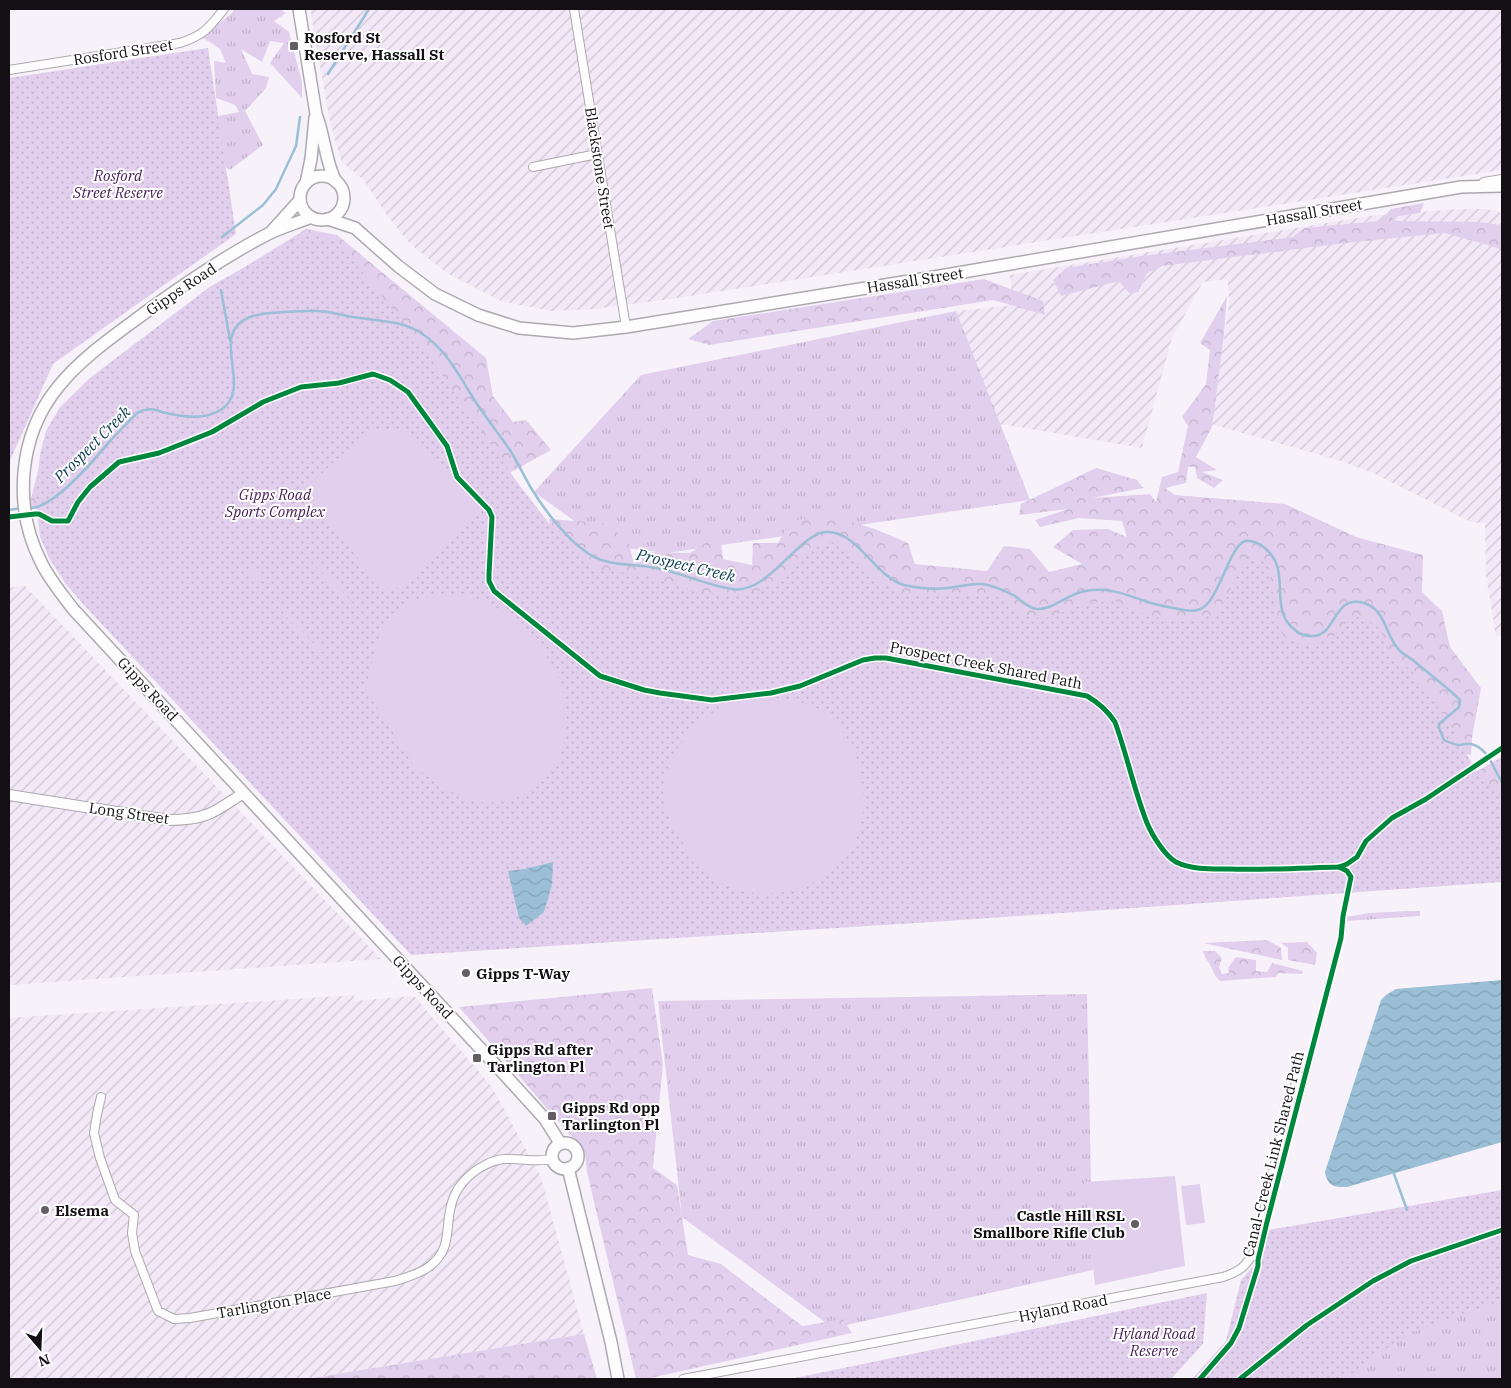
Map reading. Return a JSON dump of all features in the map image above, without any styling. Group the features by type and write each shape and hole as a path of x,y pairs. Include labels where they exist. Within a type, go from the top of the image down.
{"main road":[{"path":"299,9 316,114 322,130 330,170 343,195 343,202 338,212 328,219 311,217 301,207 300,200 300,193 306,183 311,158 316,114"},
{"path":"306,183 320,176 328,177 336,182"},
{"name":"Hassall Street","path":"328,219 355,228 398,266 435,294 478,315 519,328 573,333 626,327 934,277 1461,187 1502,186"},
{"name":"Gipps Road","path":"269,234 300,200"},
{"name":"Hassall Street","path":"343,202 355,228"},
{"name":"Gipps Road","path":"311,217 269,234 188,283 92,354 67,376 56,388 45,405 35,426 26,455 24,495 27,522 42,563 64,597 544,1119 560,1143"},
{"path":"560,1143 572,1145 576,1149 578,1156 573,1166 568,1168 560,1168 552,1158 552,1152 560,1143"},
{"path":"568,1168 611,1342 618,1379"}],"street":[{"name":"Rosford Street","path":"9,70 180,43 196,38 209,27 224,9"},
{"name":"Blackstone Street","path":"574,9 626,327"},
{"path":"533,166 597,154"},
{"path":"1461,187 1502,180"},
{"name":"Long Street","path":"9,795 168,820 189,820 204,817 218,811 244,793"},
{"name":"Hyland Road","path":"683,1379 1122,1297 1223,1277 1238,1272 1248,1263 1255,1250 1281,1137 1298,1075"},
{"name":"Tarlington Place","path":"101,1097 96,1114 94,1134 100,1158 115,1200 134,1215 132,1233 135,1251 158,1311 174,1318 190,1318 395,1281 416,1274 430,1266 443,1252 451,1206 458,1188 471,1174 489,1163 504,1159 544,1161 552,1158"}],"shaded area":[{"path":"310,9 1502,9 1502,170 670,299 595,309 551,311 501,301 447,273 410,244 387,215 363,179 342,162 329,117"},
{"path":"1458,209 1485,209 1498,211 1502,214 1502,635 1496,636 1486,576 1485,524 1469,521 1373,473 1341,461 1211,424 1229,305 1228,279 1203,282 1172,338 1142,448 1007,425 956,423 956,311 1013,305 1010,275 1369,216"},
{"path":"24,585 381,959 9,985 9,588"},
{"path":"354,995 354,1001 414,996 492,1087 541,1177 584,1334 306,1379 9,1379 9,1018"}],"green space":[{"path":"234,9 280,9 286,13 274,21 289,32 302,82 302,98 270,63 284,43 270,41 262,62 241,49 252,74 269,77 266,88 245,111 263,145 230,170 222,164 218,116 239,112 235,105 216,98 214,61 226,63 220,49 202,37 232,13"},
{"name":"Rosford Street Reserve","path":"208,48 236,234 53,364 9,463 9,78"},
{"path":"1424,203 1420,213 1392,217 1396,221 1478,222 1502,225 1502,251 1495,247 1444,233 1345,243 1162,266 1147,273 1138,292 1129,293 1119,281 1061,296 1053,280 1066,268 1142,256 1293,237 1304,228 1380,221 1391,209"},
{"path":"306,229 337,235 486,358 493,396 513,422 526,420 551,450 491,483 54,512 29,507 40,463 227,278"},
{"name":"Gipps Road Sports Complex","path":"305,234 336,240 419,342 520,486 559,536 596,569 649,576 692,590 727,595 759,591 786,577 812,549 834,542 877,581 909,596 973,594 997,597 1020,613 1043,619 1087,603 1115,601 1134,611 1160,618 1193,621 1216,613 1228,596 1237,572 1249,555 1268,564 1276,613 1284,637 1305,645 1331,640 1347,621 1360,616 1379,628 1392,657 1411,670 1446,719 1481,779 1502,799 1502,882 947,921 411,955 83,604 65,583 49,558 40,537 36,499 40,454 46,431 60,407 91,377 211,286"},
{"path":"984,279 1043,301 1045,315 993,300 709,345 688,339 713,321"},
{"path":"1227,296 1212,427 1196,457 1217,470 1202,472 1223,480 1214,488 1197,478 1195,467 1188,467 1186,483 1165,488 1175,495 1285,504 1356,537 1423,555 1422,592 1442,611 1450,647 1481,688 1472,738 1471,755 1438,747 710,659 551,535 549,519 602,523 628,540 634,564 648,552 690,553 720,533 723,559 752,565 753,543 778,543 791,521 829,515 875,529 908,543 915,564 987,571 1004,546 1030,549 1049,572 1082,564 1053,547 1073,530 1108,529 1127,537 1122,521 1079,518 1040,527 1035,520 1068,509 1019,515 1021,504 1096,468 1137,480 1143,488 1092,498 1150,494 1156,502 1162,477 1178,472 1188,426 1182,417 1206,384 1210,350 1200,343"},
{"path":"956,311 1030,500 667,553 609,546 534,492 641,375"},
{"path":"370,429 406,431 479,507 416,578 396,589 388,589 371,574 308,499 309,485"},
{"path":"296,542 339,586 370,622 368,623 326,579"},
{"path":"250,568 294,618 293,619 247,571"},
{"path":"466,594 509,615 538,642 555,670 562,686 567,710 567,722 558,762 539,783 515,799 485,803 459,797 415,768 373,700 371,701 364,690 383,626 395,611 421,598"},
{"path":"277,606 314,644 323,651 319,655"},
{"path":"769,697 809,705 830,717 850,744 861,778 864,804 854,844 844,859 831,872 816,881 798,888 779,893 760,894 742,891 722,883 714,878 697,861 672,825 663,793 667,772 676,751 697,725 728,703"},
{"path":"1502,757 1502,825 1443,791"},
{"path":"1420,911 1420,916 1347,921 1346,917 1369,913"},
{"path":"1267,940 1281,948 1282,960 1203,943"},
{"path":"1307,942 1317,953 1315,965 1288,960 1288,948 1281,943"},
{"path":"1203,951 1215,951 1222,958 1219,967 1222,974 1229,973 1228,968 1236,957 1256,960 1256,971 1267,972 1272,963 1303,971 1302,974 1278,973 1276,977 1220,981 1204,956"},
{"path":"652,988 663,1064 653,1168 677,1185 688,1255 721,1264 802,1326 843,1319 852,1333 646,1379 636,1379 587,1172 585,1152 459,1007"},
{"path":"1087,994 1093,1270 833,1328 682,1217 658,1001"},
{"name":"Castle Hill RSL Smallbore Rifle Club","path":"1175,1176 1185,1266 1095,1285 1084,1182"},
{"path":"1200,1184 1205,1223 1186,1225 1181,1186"},
{"path":"1502,1190 1502,1301 1407,1334 1344,1379 1192,1379 1226,1341 1241,1280 1262,1256 1269,1230"},
{"path":"1490,1289 1502,1290 1502,1379 1324,1379"},
{"name":"Hyland Road Reserve","path":"1207,1293 1203,1344 1171,1379 790,1379"},
{"path":"584,1334 597,1379 306,1379"}],"water":[{"path":"553,862 552,885 544,912 526,926 519,918 508,871"},
{"path":"1502,980 1502,1142 1347,1187 1332,1185 1328,1181 1325,1172 1381,1000 1396,989"}],"waterway":[{"path":"328,74 369,9"},
{"path":"222,237 263,205 276,189 296,146 300,117"},
{"path":"221,290 230,340"},
{"name":"Prospect Creek","path":"28,508 38,507 61,493 84,471 137,413 152,409 177,415 201,417 222,409 231,399 234,388 232,335 238,325 250,317 267,313 315,311 388,322 405,326 421,333 443,352 479,408 510,450 531,488 550,515 580,548 597,558 613,563 666,570 722,587 732,589 745,588 758,583 770,574 815,535 826,532 837,533 847,538 884,573 904,585 937,589 982,584 1007,592 1028,606 1037,609 1049,607 1079,592 1102,590 1123,594 1157,605 1192,611 1201,609 1210,601 1235,552 1245,541 1251,541 1258,543 1275,560 1280,580 1283,612 1287,622 1298,633 1309,636 1319,635 1326,630 1340,610 1354,602 1372,606 1382,618 1391,639 1400,651 1460,700 1459,707 1439,724 1444,740 1457,745 1471,744 1477,746 1486,754 1502,782"},
{"name":"Prospect Creek","path":"9,510 22,508"},
{"path":"1394,1174 1407,1210"}],"cycle path":[{"name":"Prospect Creek Shared Path","path":"9,517 39,514 52,521 68,521 78,502 90,487 119,462 159,453 212,432 263,402 301,387 339,383 373,374 390,380 408,392 447,446 457,477 489,510 492,517 489,581 494,591 600,676 644,690 712,700 771,693 800,686 863,660 886,658 1087,696 1102,707 1115,722 1142,811 1159,845 1176,862 1202,869 1339,867 1347,864 1357,857 1366,841 1392,818 1426,799 1502,748"},
{"name":"Canal-Creek Link Shared Path","path":"1200,1379 1231,1343 1239,1328 1258,1266 1267,1222 1341,938 1343,916 1351,877 1347,871 1339,867"},
{"path":"1240,1379 1307,1325 1373,1281 1411,1261 1502,1230"}],"place":[{"name":"Rosford St Reserve, Hassall St","path":"294,46"},
{"name":"Gipps T-Way","path":"466,973"},
{"name":"Gipps Rd after Tarlington Pl","path":"477,1058"},
{"name":"Gipps Rd opp Tarlington Pl","path":"552,1116"},
{"name":"Elsema","path":"45,1210"},
{"name":"Castle Hill RSL Smallbore Rifle Club","path":"1135,1224"}]}
